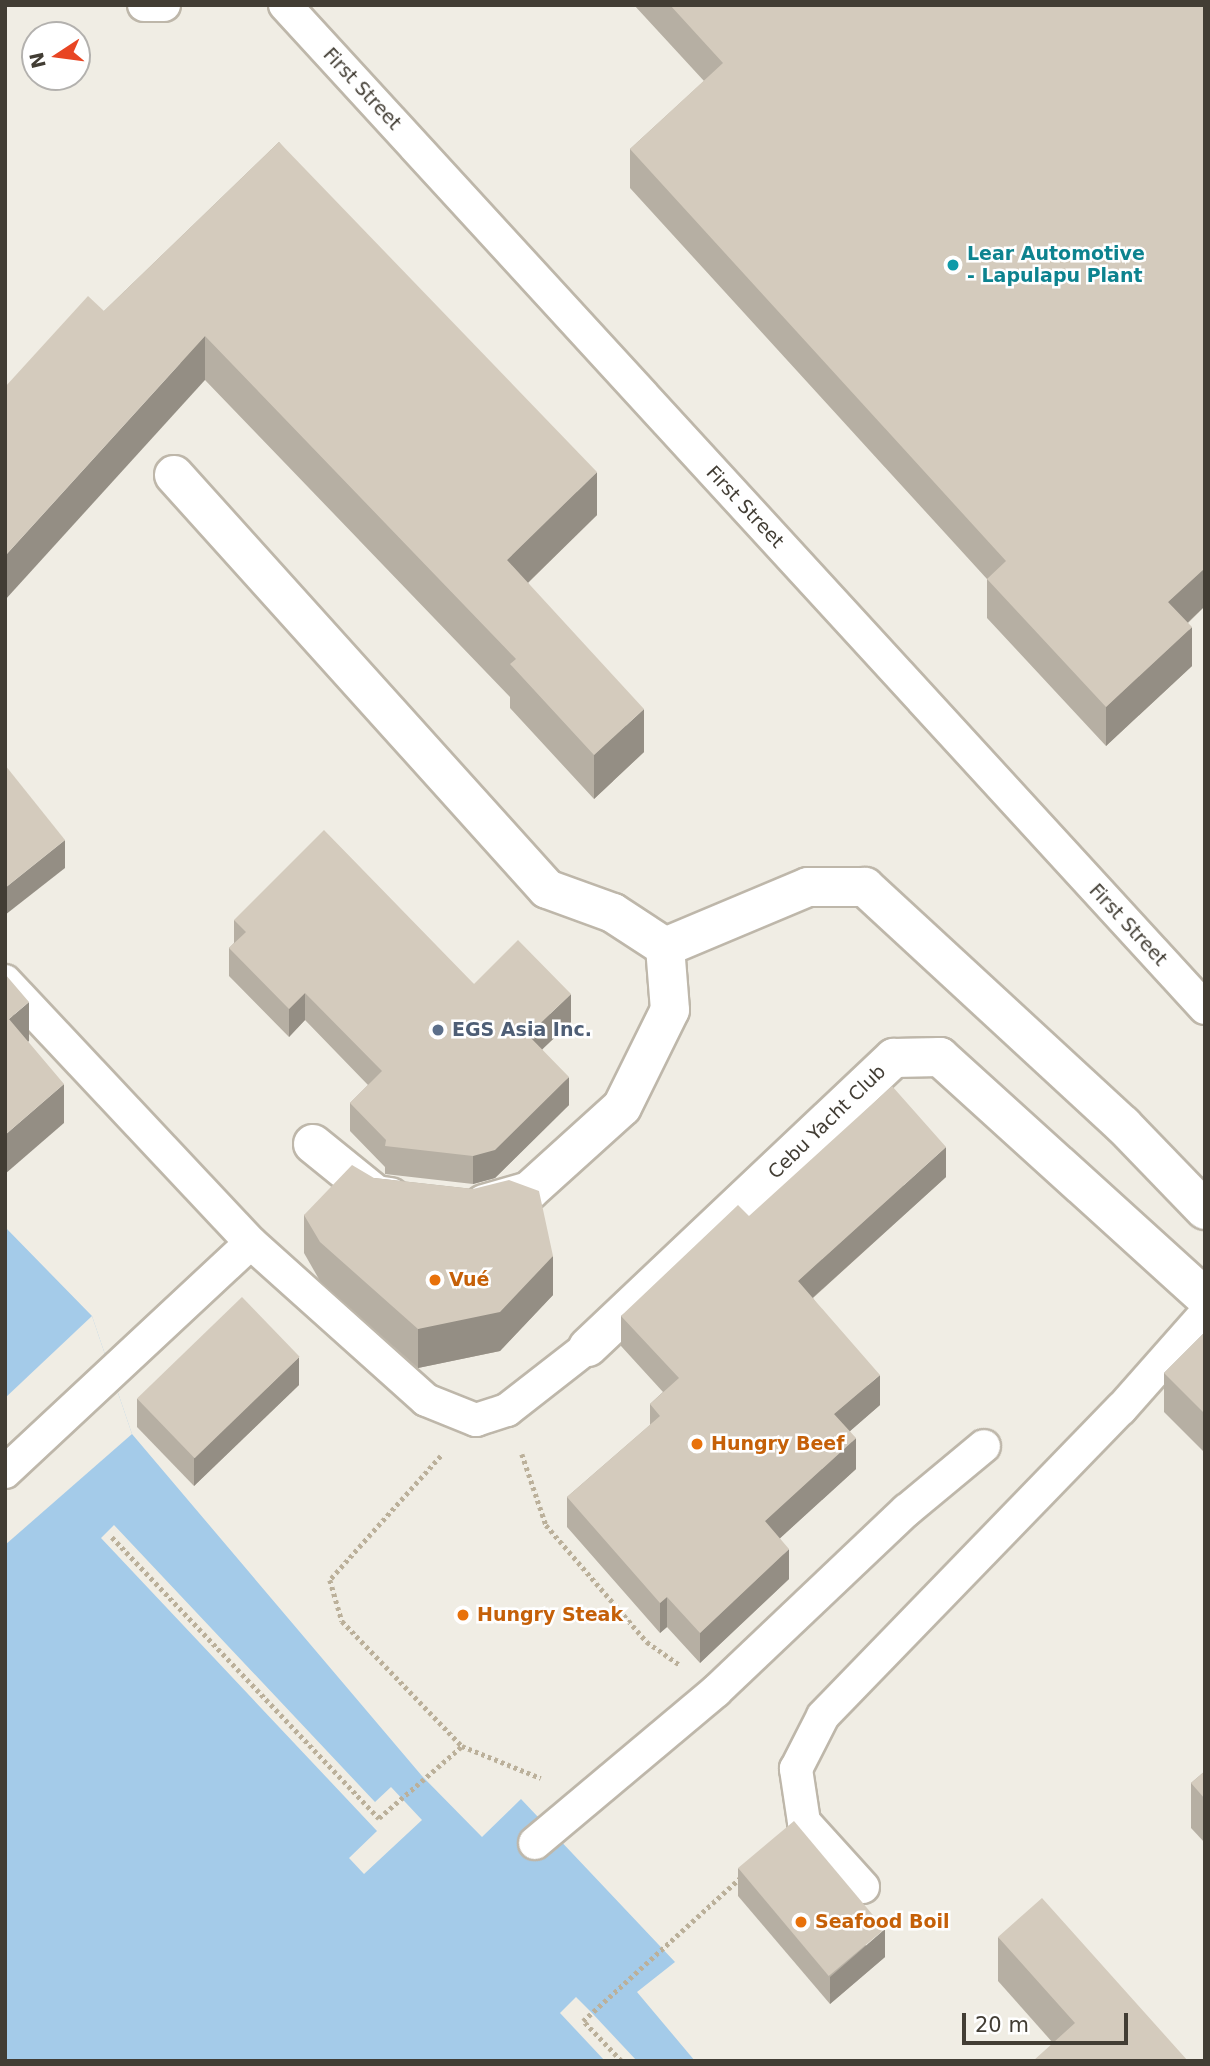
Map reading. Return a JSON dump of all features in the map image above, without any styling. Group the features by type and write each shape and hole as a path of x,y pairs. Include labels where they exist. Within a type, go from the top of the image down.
{"street":[{"path":"174,475 547,889 613,913 665,947"},
{"path":"665,947 808,887 865,887 1123,1125 1205,1210"},
{"path":"313,1144 376,1195 475,1206 529,1191 622,1107 670,1010 665,947"},
{"name":"Cebu Yacht Club","path":"588,1347 894,1058 940,1057 1205,1297"}],"lane":[{"path":"144,5 164,5"},
{"name":"First Street","path":"285,5 1205,1009"},
{"path":"5,981 251,1243 426,1400 476,1420 507,1410 588,1347"},
{"path":"5,1472 251,1243"},
{"path":"863,1887 804,1822 796,1769 823,1716 1121,1409 1205,1314"},
{"path":"535,1843 716,1691 907,1510 984,1446"}],"path":[{"path":"507,1410 546,1525 647,1642 716,1691"},
{"path":"476,1420 330,1580 342,1621 462,1746 517,1770 594,1793"},
{"path":"112,1537 379,1818 422,1776 462,1746"},
{"path":"621,2061 583,2021 742,1875"}],"water":[{"path":"5,1227 92,1316 132,1434 422,1776 482,1837 521,1799 675,1962 637,1992 695,2061 5,2061"}],"pier":[{"path":"92,1316 132,1434 5,1545 5,1398"},
{"path":"114,1525 375,1802 391,1787 422,1820 364,1874 349,1858 377,1831 101,1538"},
{"path":"576,1997 637,2061 605,2061 560,2013"}],"building":[{"name":"Lear Automotive - Lapulapu Plant","path":"670,5 1205,5 1205,568 1168,602 1192,627 1106,707 987,579 1006,561 630,149 723,63"},
{"path":"279,142 597,472 507,560 644,709 594,755 510,664 516,659 205,336 5,556 5,387 88,296 104,311"},
{"path":"5,765 65,840 5,888"},
{"name":"EGS Asia Inc.","path":"324,830 474,984 518,940 571,994 528,1035 569,1077 495,1150 473,1156 385,1146 386,1140 350,1103 382,1071 305,993 289,1009 229,948 246,932 234,920"},
{"path":"5,974 29,1002 9,1019 64,1084 5,1135"},
{"path":"892,1086 946,1147 798,1281 880,1375 834,1414 856,1438 765,1521 789,1549 700,1633 667,1597 660,1603 567,1497 660,1416 650,1404 679,1378 621,1316 738,1205 749,1216"},
{"name":"Vué","path":"352,1165 374,1178 473,1189 509,1180 539,1191 553,1256 500,1312 418,1329 320,1242 304,1215"},
{"path":"242,1297 300,1357 195,1458 137,1398"},
{"path":"1205,1332 1205,1414 1164,1373"},
{"path":"1205,1771 1205,1799 1191,1783"},
{"path":"794,1821 885,1929 829,1976 738,1868"},
{"path":"1042,1898 1188,2061 1033,2061 1075,2023 998,1937"}],"place":[{"name":"Lear Automotive - Lapulapu Plant","path":"953,265"},
{"name":"EGS Asia Inc.","path":"438,1030"},
{"name":"Vué","path":"435,1280"},
{"name":"Hungry Beef","path":"697,1444"},
{"name":"Hungry Steak","path":"463,1615"},
{"name":"Seafood Boil","path":"801,1922"}]}
